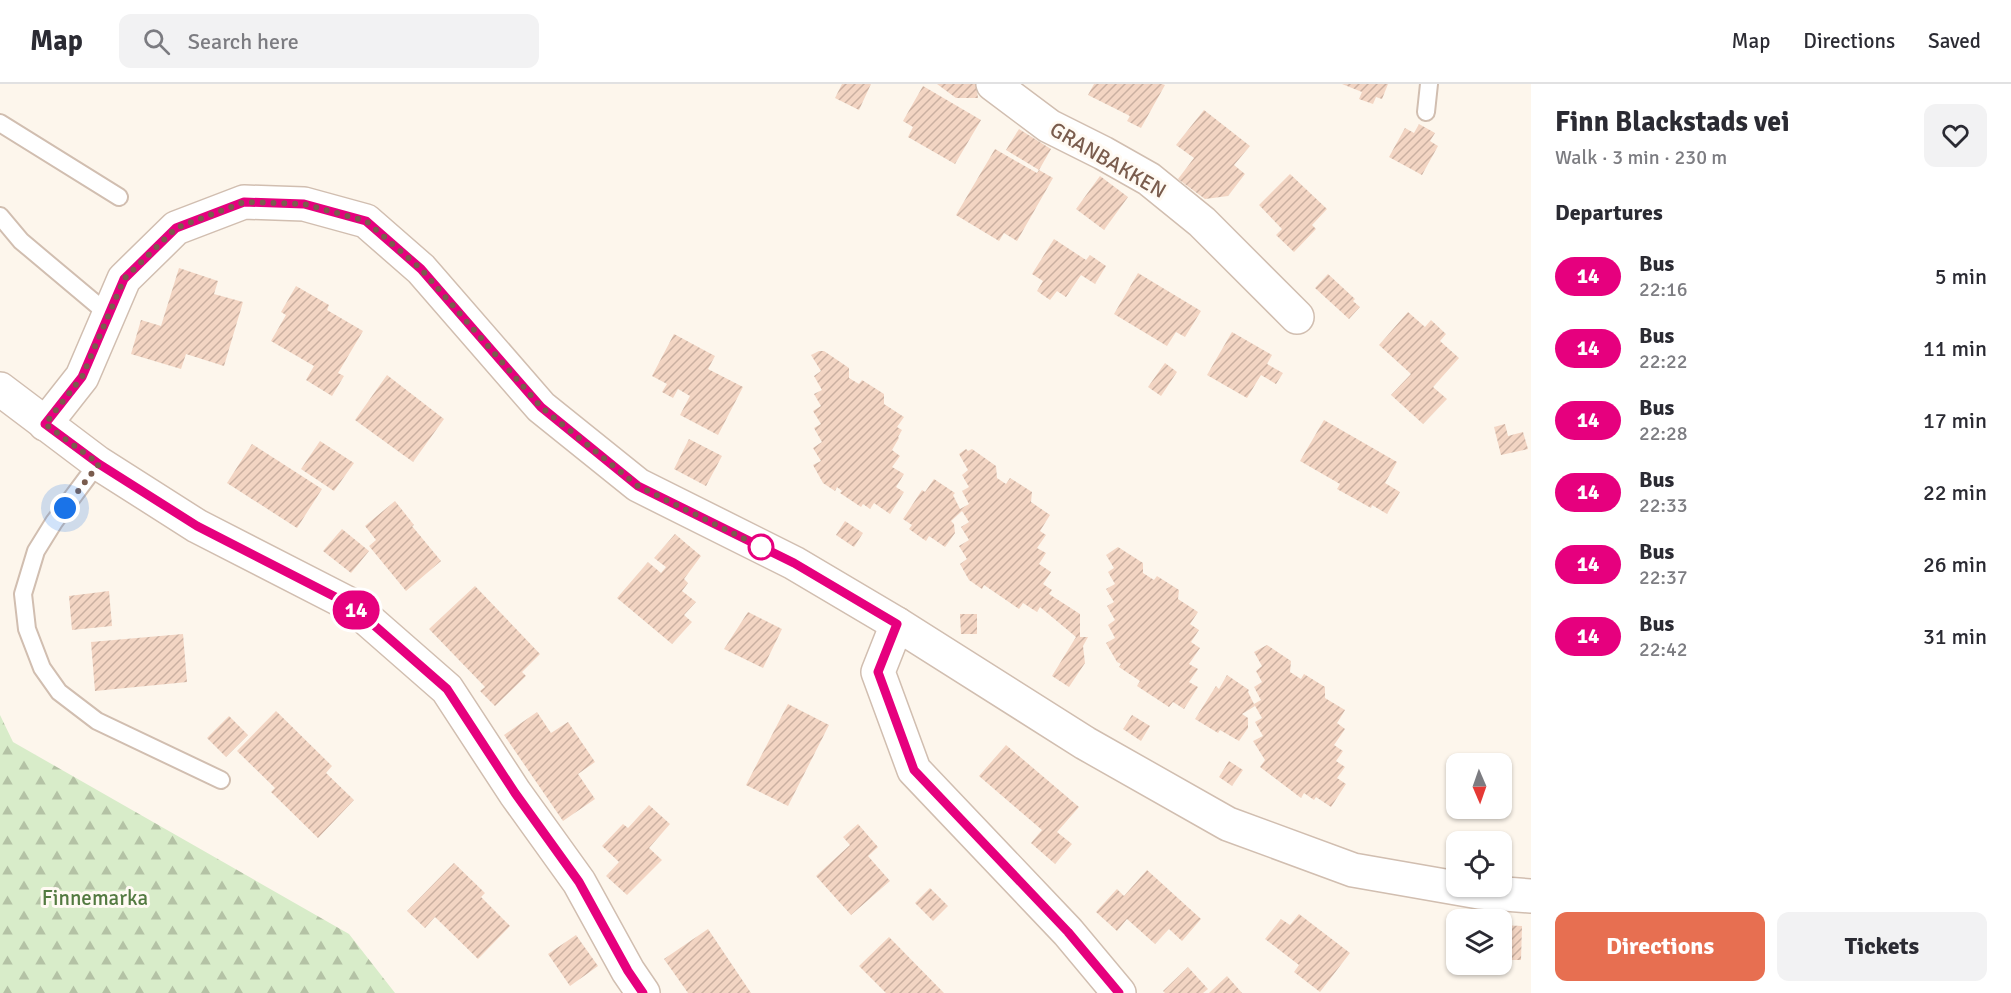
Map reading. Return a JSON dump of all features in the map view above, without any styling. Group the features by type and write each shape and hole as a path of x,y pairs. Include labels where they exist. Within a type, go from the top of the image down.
{"street":[{"name":"GRANBAKKEN","path":"993,84 1049,126 1149,179 1202,222 1297,317"},
{"path":"45,424 82,377 124,279 176,228 244,202 304,204 366,221 421,269 541,407 638,486 794,563 897,624 1085,742 1228,824 1353,870 1479,892 1531,896"},
{"path":"0,389 99,464 197,526 351,605 447,689 515,793 579,882 628,971 644,993"},
{"path":"897,624 878,672 914,770 1068,932 1119,993"}],"lane":[{"path":"1425,112 1429,84"},
{"path":"0,123 119,197"},
{"path":"0,216 21,241 108,314"},
{"path":"99,464 54,522 36,551 23,594 27,629 42,668 59,692 97,721 221,780"}],"green space":[{"name":"Finnemarka","path":"0,715 13,742 349,934 395,993 0,993"}],"building":[{"path":"842,84 871,84 859,110 835,98"},
{"path":"937,84 976,84 978,98 956,98"},
{"path":"1094,84 1165,85 1141,128 1127,121 1130,116 1088,95"},
{"path":"1342,84 1388,84 1382,99 1376,97 1373,104 1359,99 1362,92"},
{"path":"923,86 981,120 955,164 908,137 913,127 903,121"},
{"path":"1204,110 1250,146 1234,165 1245,174 1228,196 1205,199 1178,179 1194,158 1176,145"},
{"path":"1419,124 1435,133 1430,141 1438,146 1422,175 1389,157 1405,128 1414,133"},
{"path":"1019,129 1051,149 1039,170 1006,150"},
{"path":"995,149 1037,173 1039,170 1053,178 1017,241 1004,233 999,241 956,215"},
{"path":"1290,174 1327,209 1312,225 1316,229 1294,252 1276,235 1282,229 1259,205"},
{"path":"1100,176 1128,197 1104,230 1076,209"},
{"path":"1054,239 1086,260 1090,255 1106,266 1095,284 1081,275 1066,297 1057,291 1050,300 1037,291 1043,281 1032,274"},
{"path":"179,268 218,281 214,294 243,302 224,366 186,354 181,369 131,354 141,320 161,326"},
{"path":"1138,273 1201,311 1185,337 1176,332 1167,346 1114,314"},
{"path":"1328,274 1355,299 1353,301 1360,307 1349,319 1315,288"},
{"path":"296,286 329,305 327,310 363,331 338,373 344,376 332,396 306,380 314,366 271,341 286,315 281,312"},
{"path":"1408,312 1425,327 1431,320 1446,334 1440,341 1459,358 1433,387 1447,399 1423,424 1391,395 1411,374 1379,345"},
{"path":"1232,332 1272,355 1267,364 1283,373 1276,384 1261,375 1247,398 1207,375"},
{"path":"674,334 715,356 708,369 743,387 718,435 680,415 690,396 678,389 673,398 662,392 667,384 652,376"},
{"path":"824,351 849,368 849,378 859,384 862,380 884,394 884,404 904,417 897,427 902,430 892,450 900,456 892,467 904,474 896,487 904,492 890,514 874,503 870,509 863,504 861,507 840,493 842,491 837,487 835,491 823,483 813,465 821,461 813,448 822,442 814,428 821,424 813,411 821,406 814,394 822,390 814,376 821,371 811,355"},
{"path":"1165,363 1177,372 1161,396 1148,387"},
{"path":"387,375 444,419 413,462 355,420"},
{"path":"1324,420 1397,462 1385,483 1400,492 1387,514 1337,489 1340,484 1300,461"},
{"path":"1505,424 1508,436 1523,432 1528,449 1501,455 1494,427"},
{"path":"689,439 722,456 706,486 674,469"},
{"path":"320,441 354,463 334,491 301,469"},
{"path":"252,444 322,489 297,528 227,483"},
{"path":"966,449 968,451 972,449 996,466 997,478 1006,484 1010,478 1032,492 1031,502 1050,515 1040,531 1046,535 1037,548 1046,553 1039,564 1051,572 1043,584 1052,590 1049,594 1080,614 1080,637 1088,637 1083,646 1085,663 1069,687 1052,676 1076,637 1040,607 1037,612 1023,603 1019,609 984,585 982,589 969,580 960,564 967,559 959,546 969,540 961,527 969,522 962,511 951,521 954,524 955,533 945,547 929,536 926,541 909,529 912,525 903,519 922,490 925,492 934,479 955,493 953,495 960,509 969,504 962,491 969,487 962,475 968,470 959,454"},
{"path":"395,501 441,561 406,591 369,546 376,540 365,526"},
{"path":"845,521 863,533 854,547 836,535"},
{"path":"342,529 369,551 351,573 323,551"},
{"path":"675,534 701,556 684,579 688,583 682,591 696,602 684,615 692,622 672,644 617,598 648,562 661,573 666,567 654,558"},
{"path":"1118,547 1143,563 1143,573 1154,580 1157,576 1179,590 1178,599 1198,612 1190,624 1199,630 1191,642 1200,648 1189,664 1198,669 1189,682 1198,687 1184,709 1173,702 1169,707 1137,686 1140,681 1119,667 1121,664 1117,662 1106,643 1115,638 1108,625 1115,620 1107,606 1114,602 1106,589 1115,584 1108,572 1114,568 1106,555"},
{"path":"475,586 540,654 522,672 526,676 495,706 480,691 485,687 429,629"},
{"path":"109,591 112,626 72,630 69,596"},
{"path":"748,612 782,629 763,668 724,649"},
{"path":"960,614 977,614 977,634 961,634"},
{"path":"183,634 187,682 95,691 91,642"},
{"path":"1267,645 1291,661 1290,672 1301,679 1304,674 1325,687 1325,698 1345,710 1337,723 1345,729 1334,745 1343,751 1336,761 1345,767 1337,778 1346,784 1331,807 1316,797 1314,800 1304,793 1301,798 1260,767 1265,760 1253,741 1263,736 1255,722 1262,718 1254,704 1261,700 1254,687 1262,682 1256,671 1262,666 1254,652"},
{"path":"1227,675 1249,690 1255,706 1242,714 1248,718 1248,728 1239,741 1220,730 1218,733 1195,719 1216,686 1219,689"},
{"path":"788,704 829,725 788,806 746,785"},
{"path":"276,711 332,766 326,773 354,800 318,838 271,792 275,788 237,751"},
{"path":"537,712 551,733 568,722 595,762 578,774 595,799 563,821 504,735"},
{"path":"1132,715 1150,726 1141,741 1123,729"},
{"path":"229,716 248,735 226,757 207,738"},
{"path":"1006,745 1079,807 1057,832 1072,844 1055,864 1031,843 1042,830 979,776"},
{"path":"1229,761 1243,770 1232,786 1219,777"},
{"path":"649,805 670,824 649,848 662,860 627,895 606,876 619,862 602,846 623,824 628,828"},
{"path":"858,824 878,847 868,856 890,881 851,915 816,876 850,845 843,837"},
{"path":"454,863 485,893 481,897 510,926 478,959 435,917 425,928 407,911"},
{"path":"1147,870 1201,919 1182,941 1169,929 1155,944 1127,919 1117,931 1096,912 1117,889 1124,896"},
{"path":"930,888 948,906 933,921 915,903"},
{"path":"1299,914 1350,953 1320,992 1294,972 1299,965 1265,939 1281,919 1290,925"},
{"path":"1512,926 1522,926 1521,960 1512,960"},
{"path":"708,929 751,993 688,993 664,959"},
{"path":"576,935 598,966 570,986 548,954"},
{"path":"889,937 944,993 886,993 859,966"},
{"path":"1188,967 1208,989 1203,993 1165,993 1163,991"},
{"path":"1227,976 1242,993 1209,993"}],"bus line":[{"name":"14","path":"643,993 628,971 579,882 515,793 447,689 351,605 197,526 99,464 45,424 82,377 124,279 176,228 244,202 304,204 366,221 421,269 541,407 638,486 794,563 897,624 878,672 914,770 1068,932 1119,993"}],"route":[{"path":"65,508 99,464 45,424 82,377 124,279 176,228 244,202 304,204 366,221 421,269 541,407 638,486 761,547"}]}
